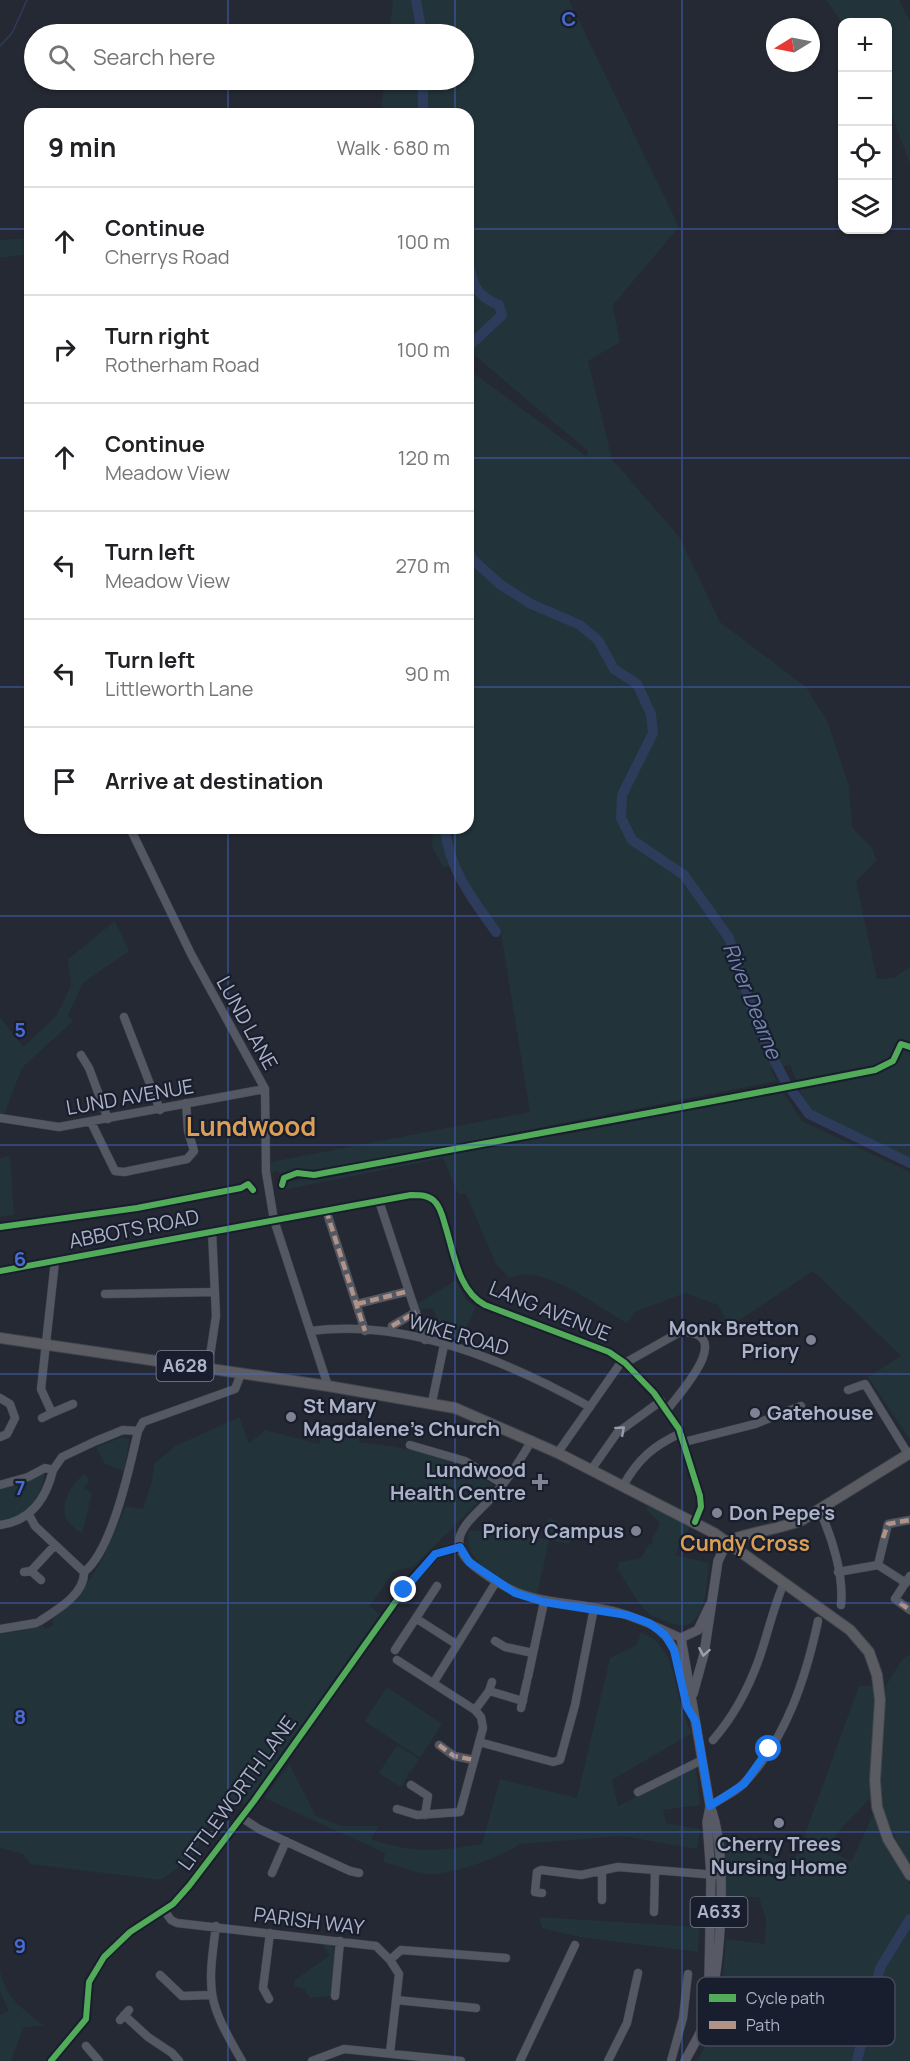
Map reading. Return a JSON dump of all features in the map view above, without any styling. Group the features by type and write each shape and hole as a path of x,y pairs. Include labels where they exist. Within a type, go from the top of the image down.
{"highway":[{"name":"A628","path":"0,1338 432,1402 479,1417 532,1440 695,1522 728,1542 850,1630 861,1641 872,1659 880,1700 875,1779 876,1807 884,1830 910,1875"},
{"path":"728,1542 785,1528 909,1453"}],"main road":[{"name":"A633","path":"692,1698 704,1654 718,1561 728,1542"},
{"name":"A633","path":"709,1977 716,1875 707,1822 710,1806 681,1638 698,1630 710,1605"},
{"name":"A633","path":"685,2061 697,2037"}],"street":[{"name":"LUND LANE","path":"133,834 190,954 265,1089 266,1172 274,1220 328,1386"},
{"path":"124,1017 160,1110"},
{"path":"81,1054 89,1068 108,1119"},
{"name":"LUND AVENUE","path":"0,1118 59,1127 265,1089"},
{"path":"91,1122 115,1171 124,1172 187,1159 194,1151 188,1131 186,1103"},
{"name":"LANG AVENUE","path":"274,1220 411,1195 429,1197 436,1203 441,1214 458,1268 471,1296 485,1305 609,1352 623,1362 661,1401 682,1438 702,1504 695,1522"},
{"path":"379,1201 425,1340"},
{"path":"326,1210 365,1331"},
{"name":"ABBOTS ROAD","path":"0,1271 274,1220"},
{"path":"208,1369 216,1316 212,1231"},
{"path":"52,1413 41,1389 55,1261"},
{"path":"357,1304 409,1291"},
{"path":"105,1294 215,1292"},
{"path":"392,1326 416,1312"},
{"name":"WIKE ROAD","path":"310,1331 329,1329 365,1331 425,1340 480,1354 538,1378 590,1407"},
{"path":"561,1448 623,1362 680,1332 690,1332 699,1338 705,1347 704,1360 667,1410"},
{"path":"432,1402 444,1345"},
{"path":"0,1629 38,1622 75,1593 84,1578 84,1572 97,1558 116,1515 138,1431 143,1422 235,1389 240,1374"},
{"path":"848,1390 865,1384 909,1453"},
{"path":"0,1398 10,1404 15,1418 7,1434 0,1437"},
{"path":"591,1470 617,1433 661,1401"},
{"path":"42,1418 73,1404"},
{"path":"623,1486 643,1456 682,1438 755,1424 801,1406"},
{"path":"0,1525 29,1515 46,1492 53,1470 62,1457 123,1430 138,1431"},
{"path":"532,1440 503,1484 465,1527 460,1536 460,1547 469,1562 515,1593 544,1602 594,1608 649,1623 681,1638"},
{"path":"410,1444 465,1461 503,1484"},
{"path":"0,1485 28,1478 45,1468 53,1470"},
{"path":"819,1509 826,1524 838,1572 841,1605"},
{"path":"29,1515 35,1526 84,1572"},
{"path":"878,1565 888,1524 910,1520"},
{"path":"875,1531 884,1533"},
{"path":"41,1580 27,1571 56,1545"},
{"name":"LITTLEWORTH LANE","path":"51,2061 86,2019 89,1982 104,1957 130,1932 181,1896 242,1818 411,1581 435,1554 460,1547"},
{"path":"838,1572 878,1565 908,1579 893,1602 910,1610"},
{"path":"434,1682 496,1582"},
{"path":"713,1740 729,1720 750,1682 760,1657 771,1612 784,1583"},
{"path":"395,1650 437,1586"},
{"path":"489,1691 522,1704 544,1602"},
{"path":"479,1742 553,1762 560,1760 575,1705 594,1608"},
{"path":"417,1619 456,1644"},
{"path":"710,1806 744,1784 780,1731 802,1683 818,1621"},
{"path":"649,1623 671,1642 687,1707 696,1722"},
{"path":"495,1641 505,1647 533,1653"},
{"path":"397,1809 406,1813 426,1815 456,1814 462,1810 482,1723 476,1710 398,1660"},
{"path":"476,1710 489,1691 492,1682"},
{"path":"439,1745 449,1747 474,1760"},
{"path":"638,1792 702,1760"},
{"path":"411,1785 428,1796 426,1815"},
{"path":"242,1818 259,1829 350,1871 359,1872"},
{"path":"272,1873 286,1841"},
{"path":"542,1893 535,1892 537,1872 573,1876 618,1867 716,1875"},
{"path":"602,1871 602,1900"},
{"path":"654,1912 655,1871"},
{"name":"PARISH WAY","path":"164,1910 171,1920 177,1923 376,1946 390,1960"},
{"path":"216,1926 210,1973 210,1995 219,2022 242,2061"},
{"path":"269,1999 263,1988 270,1932"},
{"path":"335,1996 340,1941"},
{"path":"520,2061 576,1949"},
{"path":"390,2053 399,1974 390,1960 401,1950 506,1958"},
{"path":"608,2061 627,2023 637,1973"},
{"path":"160,1975 182,1996 210,1995"},
{"path":"671,2061 681,2028 690,1980"},
{"path":"396,2000 476,2008"},
{"path":"125,2015 179,2061"},
{"path":"86,2046 97,2060"},
{"path":"312,2061 344,2049 459,2061"}],"shaded area":[{"path":"393,0 413,0 417,16 420,0 569,0 679,227 613,305 620,342 588,361 612,459 680,538 720,622 806,687 828,723 849,786 852,827 872,848 877,860 856,881 877,979 894,978 910,966 910,1159 812,1111 801,1093 790,1065 770,1069 777,1081 311,1173 299,1171 284,1175 276,1171 271,1174 271,1162 530,1112 501,933 457,865 443,867 432,847 433,834 474,834 474,373 587,457 588,451 474,355 474,108 382,108 383,90 474,90 474,24 390,24"},
{"path":"826,0 899,0 910,21 910,165 892,115 892,18 839,18"},
{"path":"24,238 24,255 0,258 0,240"},
{"path":"115,921 129,951 83,983 68,1015 73,1021 22,1068 2,1120 0,1120 0,1017 23,1047 56,1016 71,986 68,959"},
{"path":"783,1092 802,1121 910,1172 910,1440 868,1377 901,1356 813,1271 729,1327 718,1305 685,1293 635,1312 627,1323 570,1289 546,1278 527,1274 509,1278 496,1264 466,1194 458,1194 443,1158 278,1191 288,1182 525,1138 562,1135"},
{"path":"10,1156 14,1215 0,1217 0,1158"},
{"path":"456,1280 466,1300 476,1307 459,1343 447,1340 450,1331 440,1326 433,1308 419,1310 417,1304"},
{"path":"239,1417 249,1443 265,1430 319,1444 327,1428 360,1432 359,1442 412,1450 447,1460 494,1486 413,1567 394,1571 370,1606 380,1615 261,1785 246,1805 235,1801 230,1807 231,1813 218,1804 193,1856 161,1880 30,1864 23,1854 0,1848 0,1634 42,1624 45,1629 54,1625 52,1619 79,1594 97,1568 126,1506 143,1509 152,1481 154,1464 175,1446"},
{"path":"123,1437 129,1439 124,1471 105,1464 96,1447"},
{"path":"44,1474 40,1491 30,1505 16,1516 0,1521 0,1490"},
{"path":"85,1474 89,1481 84,1488 92,1493 82,1534 68,1521 64,1511 69,1492 76,1481"},
{"path":"648,1506 690,1526 675,1555 709,1563 702,1609 690,1624 681,1625 668,1622 649,1614 617,1569 619,1562 641,1558 653,1541 660,1523 646,1510"},
{"path":"550,1517 574,1533 569,1544 549,1540 537,1595 514,1586 490,1572 472,1553 468,1542 469,1530 545,1539 542,1530"},
{"path":"641,1632 656,1641 665,1652 692,1733 612,1780 618,1806 696,1767 700,1805 663,1810 666,1823 700,1829 697,1849 622,1836 520,1844 476,1864 450,1872 428,1874 383,1862 385,1853 264,1798 289,1764 316,1816 342,1826 379,1826 371,1839 400,1847 426,1850 482,1844 500,1779 577,1798 610,1658 637,1645"},
{"path":"910,1655 910,1867 885,1816 880,1792 885,1687 901,1661"},
{"path":"859,1686 876,1686 870,1798 838,1832 828,1849 851,1862 874,1813 883,1842 910,1884 910,2061 697,2061 705,2046 895,2046 895,1977 722,1977 726,1939 765,1944 766,1920 759,1897 725,1897 722,1840 787,1862 797,1856"},
{"path":"387,1687 442,1724 420,1758 364,1721"},
{"path":"397,1745 419,1759 410,1773 404,1769 409,1774 401,1787 379,1773"},
{"path":"539,1917 699,1927 698,1952 579,1937 542,1928"},
{"path":"322,1944 331,1945 335,1951 331,1996 310,1998 304,1989 294,1986 295,1980 330,1955"},
{"path":"0,1971 11,1996 44,2025 23,2028 11,2061 0,2061 0,2015 9,2011 0,1992"}],"waterway":[{"path":"0,46 12,33 27,0"},
{"name":"River Dearne","path":"416,0 420,24"},
{"name":"River Dearne","path":"423,90 423,108"},
{"name":"River Dearne","path":"474,283 484,297 499,305 502,315 474,341"},
{"name":"River Dearne","path":"474,561 501,585 531,604 580,625 598,640 614,669 637,684 651,714 653,733 622,795 621,818 632,840 684,875 729,938 757,1025 785,1081 809,1114 910,1163"},
{"name":"River Dearne","path":"446,834 451,857 463,883 496,932"},
{"name":"River Dearne","path":"878,1977 880,1968 910,1919"},
{"name":"River Dearne","path":"857,2061 861,2046"}],"marked path":[{"path":"326,1210 365,1331"},
{"path":"357,1304 409,1291"},
{"path":"392,1326 416,1312"},
{"path":"883,1538 888,1524 910,1520"},
{"path":"900,1603 910,1610"},
{"path":"439,1745 454,1756 474,1760"}],"cycle path":[{"path":"282,1185 284,1178 297,1173 314,1175 875,1070 893,1061 901,1044 910,1047"},
{"path":"0,1227 137,1208 241,1188 248,1184 253,1190"},
{"path":"0,1271 411,1195 428,1197 434,1200 439,1208 458,1270 476,1299 485,1305 609,1352 625,1363 654,1393 679,1429 700,1496 701,1507 695,1522"},
{"path":"51,2061 86,2019 89,1982 104,1957 130,1932 173,1904 189,1886 254,1801 411,1580 435,1554 460,1547"}],"place":[{"name":"Monk Bretton Priory","path":"811,1340"},
{"name":"Gatehouse","path":"755,1413"},
{"name":"St Mary Magdalene's Church","path":"291,1417"},
{"name":"Lundwood Health Centre","path":"540,1482"},
{"name":"Don Pepe's","path":"717,1513"},
{"name":"Priory Campus","path":"636,1531"},
{"name":"Cherry Trees Nursing Home","path":"779,1823"}],"district":[{"name":"Lundwood","path":"251,1127"},
{"name":"Cundy Cross","path":"745,1544"}],"route":[{"path":"404,1590 435,1554 460,1547 469,1562 515,1593 544,1602 613,1611 649,1623 662,1632 671,1642 687,1707 696,1722 710,1806 744,1784 769,1749"}]}
